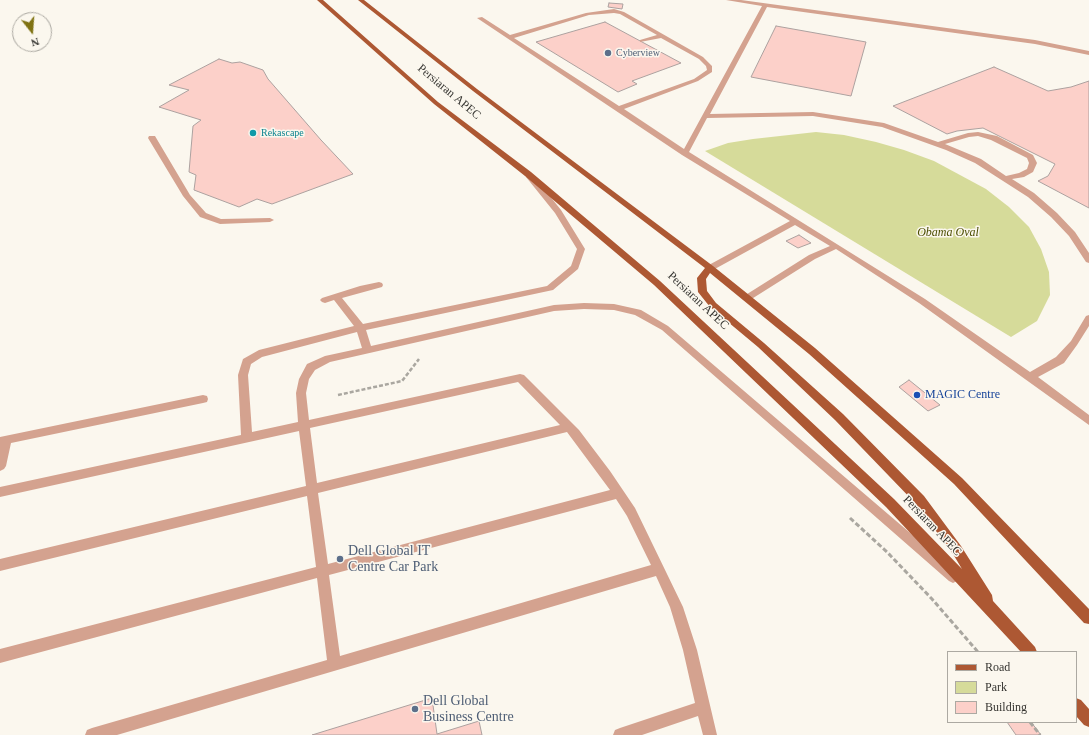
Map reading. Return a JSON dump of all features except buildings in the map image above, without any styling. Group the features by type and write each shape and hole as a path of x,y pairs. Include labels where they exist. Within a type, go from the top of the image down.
{"main road":[{"name":"Persiaran APEC","path":"320,0 359,33 436,103 528,174 657,283 890,503 998,616 1029,651"},
{"name":"Persiaran APEC","path":"361,0 469,86 710,268 829,366 958,481 1089,618"},
{"path":"710,268 701,278 702,292 713,305 761,345 839,417 920,500 957,550 998,616"},
{"path":"1077,706 1089,720"}],"street":[{"path":"729,0 1035,42 1089,53"},
{"path":"685,153 765,5"},
{"path":"511,37 588,14 606,11 622,13 707,62 710,71 696,80 618,109"},
{"path":"480,18 685,153 836,246 922,302 1030,377 1089,421"},
{"path":"642,41 662,36"},
{"path":"705,116 813,114 839,117 884,125 937,144 978,161 1007,178 1031,195 1054,215 1072,234 1089,260"},
{"path":"937,144 968,135 978,134 994,138 1030,157 1032,163 1030,170 1021,175 1007,178"},
{"path":"152,138 187,196 203,215 220,222 270,220"},
{"path":"247,438 243,375 247,362 259,354 361,328 550,288 575,266 581,249 558,212 528,174"},
{"path":"710,268 796,221"},
{"path":"1080,245 1089,248"},
{"path":"747,298 812,257 836,246"},
{"path":"325,300 360,288 379,285"},
{"path":"336,297 361,328 367,350"},
{"path":"334,664 301,393 304,379 311,367 328,359 554,308 584,306 614,307 638,312 665,328 998,616"},
{"path":"1030,377 1060,360 1074,343 1089,318"},
{"path":"0,492 520,378 570,427 606,474 630,512 676,606 690,650 710,735"},
{"path":"0,466 3,440 203,399"},
{"path":"0,565 570,427"},
{"path":"0,656 619,493"},
{"path":"92,735 659,569"},
{"path":"620,735 704,707"}],"path":[{"path":"301,393 327,398 402,381 418,360 425,358"},
{"path":"847,516 887,552 932,599 977,651"},
{"path":"1031,723 1040,735"}],"green space":[{"name":"Obama Oval","path":"816,132 844,135 876,142 934,161 986,189 1009,207 1029,227 1041,249 1049,272 1050,295 1037,321 1011,337 705,151 728,143"}],"place":[{"name":"Cyberview","path":"608,53"},
{"name":"Rekascape","path":"253,133"},
{"name":"MAGIC Centre","path":"917,395"},
{"name":"Dell Global IT Centre Car Park","path":"340,559"},
{"name":"Dell Global Business Centre","path":"415,709"}]}
